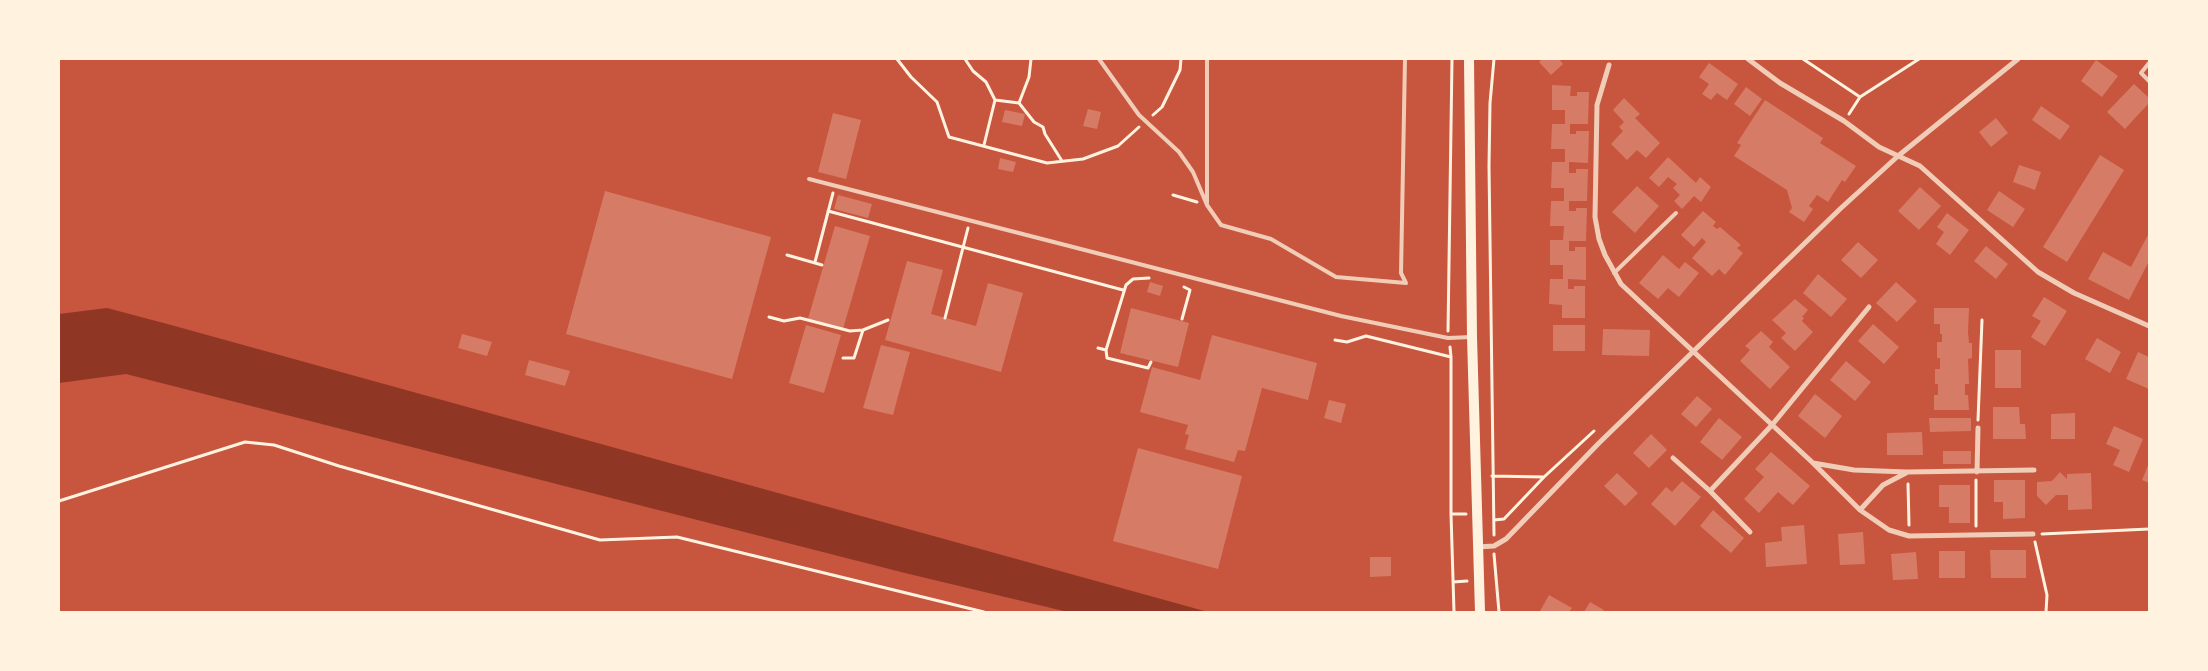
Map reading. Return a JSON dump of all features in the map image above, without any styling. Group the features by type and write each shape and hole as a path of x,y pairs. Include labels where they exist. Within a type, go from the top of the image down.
{"main road":[{"path":"1469,59 1472,337 1480,612"}],"street":[{"path":"1748,59 1780,83 1844,121 1879,147 1920,166 2038,272 2074,293 2149,326"},
{"path":"1477,547 1494,546 1506,539 1599,443 1898,156 2018,59"},
{"path":"1609,65 1597,105 1595,217 1599,239 1614,273 1631,294 1813,463 1860,510 1889,530 1909,536 2034,534"},
{"path":"1710,491 1772,425 1869,307"},
{"path":"1977,472 1978,428"},
{"path":"1673,458 1710,491 1750,532"},
{"path":"1813,463 1854,470 1908,472 2034,470"},
{"path":"1860,510 1883,485 1908,472"}],"lane":[{"path":"1099,59 1145,121 1179,152 1193,172 1207,205 1221,225 1272,239 1336,278 1406,283 1401,273 1405,59"},
{"path":"1207,205 1208,59"},
{"path":"2149,63 2141,73 2149,81"},
{"path":"809,178 1342,316 1448,338 1472,337"},
{"path":"1614,273 1676,213"}],"path":[{"path":"897,59 911,77 937,102 949,137 1047,163 1083,159 1118,146 1162,107 1180,70 1181,59"},
{"path":"965,59 973,71 986,82 995,100 984,145"},
{"path":"1018,103 1029,77 1031,59"},
{"path":"1452,59 1448,338 1451,357 1451,514 1454,612"},
{"path":"1494,59 1490,103 1489,166 1494,520"},
{"path":"1803,59 1860,97"},
{"path":"1844,121 1860,97 1919,59"},
{"path":"995,100 1018,103 1034,122 1043,127 1045,134 1062,161"},
{"path":"815,262 835,185"},
{"path":"1173,195 1207,205"},
{"path":"828,211 1123,290"},
{"path":"945,318 970,220"},
{"path":"787,255 822,264"},
{"path":"1151,362 1148,368 1107,358 1106,350 1126,285 1133,279 1153,278"},
{"path":"1176,284 1190,290 1182,319"},
{"path":"769,317 784,321 800,318 850,331 863,330 888,320"},
{"path":"1978,428 1982,320"},
{"path":"843,358 854,358 863,330"},
{"path":"1335,340 1347,342 1366,336 1451,357"},
{"path":"1098,348 1106,350"},
{"path":"59,501 245,442 274,445 339,466 600,540 677,537 984,612"},
{"path":"1908,472 1909,536"},
{"path":"1976,534 1977,472"},
{"path":"1492,476 1544,477"},
{"path":"2046,612 2047,595 2034,534 2149,529"},
{"path":"1495,580 1498,612"}],"shaded area":[{"path":"107,308 1208,612 1068,612 905,573 126,374 59,383 59,314"}],"building":[{"path":"1542,59 1559,59 1563,64 1551,75 1539,62"},
{"path":"2096,60 2118,76 2102,97 2081,81"},
{"path":"1709,63 1738,84 1727,100 1717,93 1711,100 1702,94 1709,84 1699,77"},
{"path":"2134,84 2149,98 2149,103 2125,129 2107,112"},
{"path":"1552,85 1571,86 1570,96 1577,96 1577,92 1589,92 1588,124 1570,124 1570,134 1576,134 1576,131 1589,131 1588,163 1569,162 1569,173 1576,173 1576,169 1588,169 1587,201 1569,201 1569,211 1576,211 1576,208 1587,208 1586,241 1569,241 1569,251 1575,251 1575,247 1586,247 1586,280 1568,279 1568,289 1574,289 1574,286 1585,286 1585,318 1562,318 1562,305 1549,304 1550,279 1563,279 1563,265 1550,265 1550,240 1563,240 1564,226 1550,226 1551,201 1564,201 1564,188 1551,188 1552,162 1565,162 1565,149 1551,149 1552,124 1565,124 1565,110 1552,110"},
{"path":"1746,87 1762,99 1750,116 1734,104"},
{"path":"1624,98 1640,114 1635,118 1660,143 1646,158 1637,150 1627,160 1611,144 1623,131 1619,127 1624,122 1613,110"},
{"path":"1765,100 1823,138 1820,143 1856,166 1845,182 1842,180 1828,202 1817,195 1809,206 1813,209 1804,222 1789,212 1792,208 1787,190 1734,156 1741,145 1737,143"},
{"path":"2041,106 2070,126 2060,140 2032,120"},
{"path":"1088,109 1101,112 1097,129 1083,126"},
{"path":"1005,110 1025,114 1022,126 1002,122"},
{"path":"833,113 861,120 846,179 818,172"},
{"path":"1996,118 2008,133 1991,147 1979,132"},
{"path":"2100,155 2124,170 2067,262 2043,247"},
{"path":"1668,157 1696,183 1700,177 1711,187 1701,202 1694,196 1682,209 1674,201 1680,195 1673,188 1677,184 1668,177 1659,187 1649,178"},
{"path":"1000,158 1016,162 1013,172 998,169"},
{"path":"2019,165 2041,172 2035,190 2013,182"},
{"path":"1637,186 1659,206 1635,233 1612,212"},
{"path":"1920,187 1941,206 1919,230 1898,211"},
{"path":"605,191 771,237 732,379 566,334"},
{"path":"1999,191 2025,209 2013,227 1987,210"},
{"path":"838,195 872,204 868,218 834,209"},
{"path":"1703,211 1716,222 1713,226 1717,229 1720,227 1741,245 1737,248 1743,253 1725,275 1719,269 1712,276 1692,258 1706,242 1702,238 1694,247 1681,235"},
{"path":"1947,213 1969,230 1950,255 1936,244 1944,232 1937,227"},
{"path":"835,226 870,236 843,329 808,319"},
{"path":"2149,233 2149,261 2129,300 2088,279 2103,252 2131,267"},
{"path":"1858,242 1878,260 1861,278 1841,260"},
{"path":"1986,246 2008,264 1996,279 1974,261"},
{"path":"1663,255 1679,269 1685,262 1699,273 1679,297 1668,288 1658,299 1639,283"},
{"path":"907,261 943,270 931,314 976,326 988,283 1023,293 1001,372 885,340"},
{"path":"1818,274 1847,299 1831,317 1803,293"},
{"path":"1150,282 1163,286 1160,296 1147,292"},
{"path":"1896,282 1917,301 1897,322 1876,303"},
{"path":"2044,297 2067,311 2045,346 2031,337 2041,321 2032,316"},
{"path":"1795,299 1808,310 1802,317 1804,318 1802,321 1813,332 1795,351 1781,338 1786,333 1772,320"},
{"path":"1131,308 1189,323 1178,367 1120,353"},
{"path":"1934,308 1969,308 1968,332 1969,343 1972,343 1972,358 1968,359 1969,384 1965,384 1965,395 1968,395 1969,410 1934,410 1934,395 1938,395 1938,384 1935,384 1935,369 1940,369 1940,358 1937,358 1937,342 1942,342 1942,334 1940,334 1940,324 1934,324"},
{"path":"1873,324 1899,347 1884,364 1858,341"},
{"path":"806,325 841,335 824,393 789,383"},
{"path":"1553,325 1585,325 1585,351 1553,351"},
{"path":"1603,329 1650,330 1649,356 1602,355"},
{"path":"1761,331 1773,342 1769,347 1790,367 1770,389 1740,361 1750,350 1745,346"},
{"path":"462,334 492,342 487,356 458,348"},
{"path":"1212,335 1317,363 1308,400 1262,388 1245,451 1238,450 1234,462 1185,449 1189,435 1185,434 1188,425 1140,412 1152,367 1200,380"},
{"path":"2097,338 2121,352 2110,373 2085,359"},
{"path":"881,345 910,352 893,415 863,408"},
{"path":"1995,350 2021,350 2021,388 1995,388"},
{"path":"2138,352 2149,357 2149,389 2126,379"},
{"path":"529,360 570,371 565,386 525,375"},
{"path":"1846,361 1871,382 1855,401 1830,380"},
{"path":"1815,394 1842,416 1825,438 1798,416"},
{"path":"1697,396 1712,409 1696,427 1681,414"},
{"path":"1329,400 1346,404 1341,423 1324,418"},
{"path":"1993,407 2019,407 2020,424 2025,424 2026,439 1993,439"},
{"path":"2075,413 2075,439 2051,439 2051,414"},
{"path":"1719,418 1742,437 1722,460 1700,442"},
{"path":"1929,418 1971,418 1971,431 1930,432"},
{"path":"2114,426 2143,439 2129,472 2113,465 2120,450 2106,444"},
{"path":"1922,432 1923,455 1887,455 1887,433"},
{"path":"1651,434 1667,450 1649,468 1633,453"},
{"path":"1138,448 1242,476 1218,569 1113,541"},
{"path":"1943,451 1971,451 1971,464 1943,464"},
{"path":"1771,452 1810,486 1793,505 1778,492 1759,513 1744,499 1764,477 1755,469"},
{"path":"2149,463 2149,483 2142,480"},
{"path":"2060,472 2067,479 2067,474 2091,473 2092,509 2068,510 2068,495 2056,495 2046,505 2037,496 2037,482 2052,481"},
{"path":"1617,473 1638,493 1625,506 1604,486"},
{"path":"1994,480 2025,480 2025,518 2003,519 2003,502 1994,502"},
{"path":"1682,481 1701,497 1675,526 1651,504 1666,487 1672,492"},
{"path":"1939,485 1970,485 1970,523 1949,523 1949,507 1939,507"},
{"path":"1713,510 1744,538 1731,553 1700,526"},
{"path":"1804,525 1807,564 1766,567 1765,543 1782,541 1781,527"},
{"path":"1863,532 1865,564 1840,565 1838,534"},
{"path":"1990,550 2026,550 2026,578 1991,578"},
{"path":"1939,551 1965,551 1965,578 1939,578"},
{"path":"1916,552 1918,579 1893,580 1891,554"},
{"path":"1370,557 1391,557 1391,576 1370,577"},
{"path":"1549,595 1572,608 1569,612 1540,611"},
{"path":"1590,602 1604,610 1602,612 1584,612"}]}
